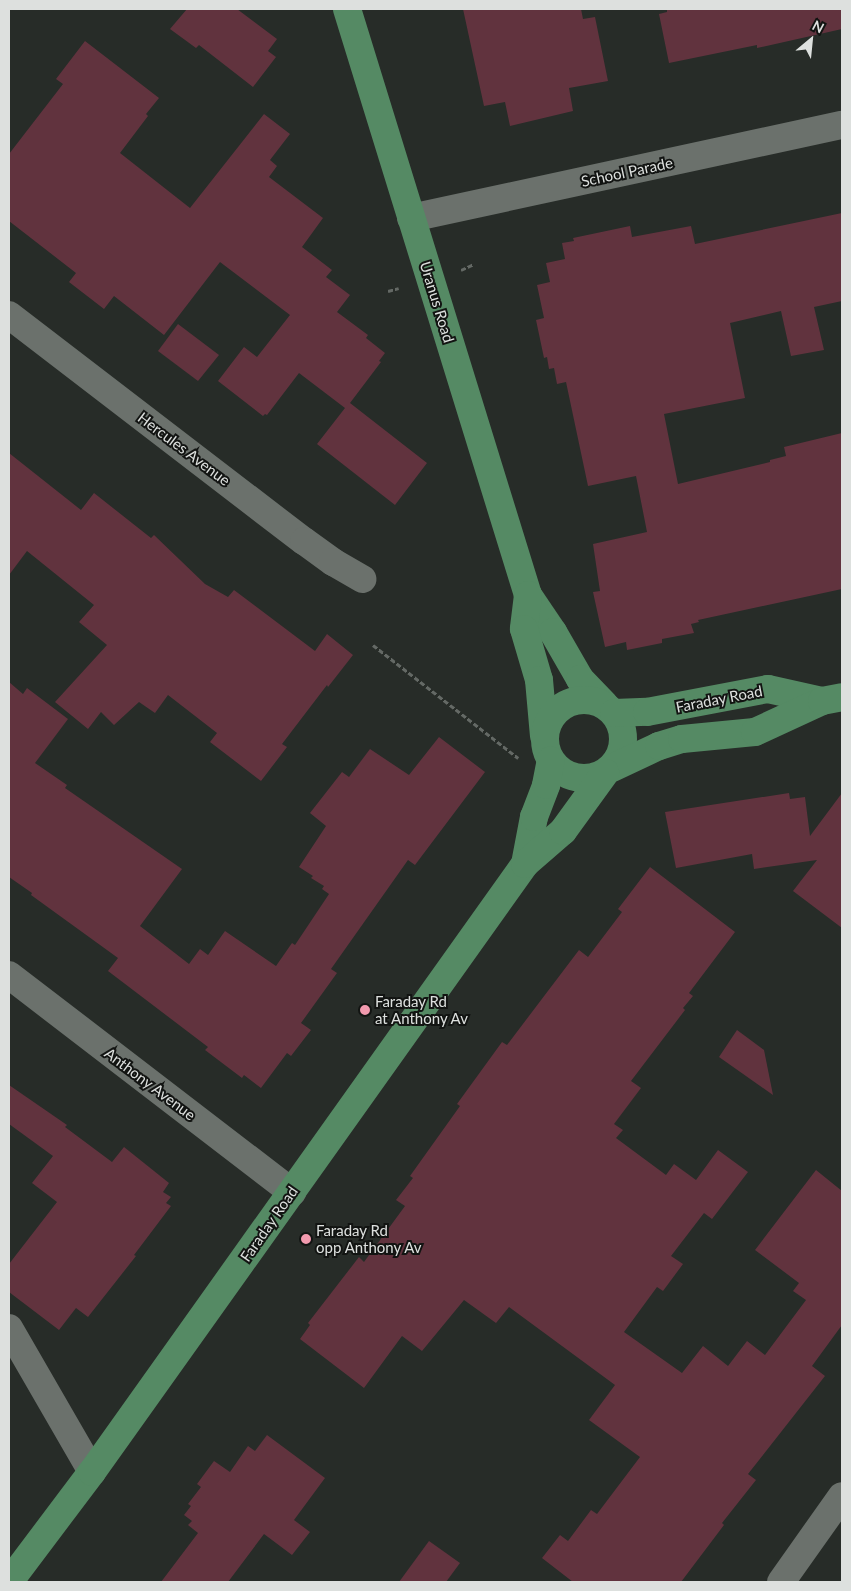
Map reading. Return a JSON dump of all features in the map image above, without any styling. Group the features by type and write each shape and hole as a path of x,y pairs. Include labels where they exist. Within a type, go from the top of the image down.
{"main road":[{"name":"Uranus Road","path":"347,9 528,595 553,632 580,679 609,708"},
{"name":"Uranus Road","path":"528,595 524,629 539,680 548,749"},
{"name":"Faraday Road","path":"609,708 647,712 768,689 832,699"},
{"name":"Faraday Road","path":"9,1582 92,1472 525,864 563,831 608,770 658,746 682,739 755,732 832,699"},
{"path":"577,700 591,700 609,708 621,723 624,736 622,753 608,770 593,778 581,779 559,769 548,749 547,725 554,713 565,705 577,700"},
{"name":"Faraday Road","path":"525,864 534,817 546,785 548,749"}],"street":[{"name":"School Parade","path":"411,218 842,125"},
{"name":"Hercules Avenue","path":"9,315 304,541 333,562 362,579"},
{"name":"Anthony Avenue","path":"9,976 292,1192"},
{"path":"9,1328 92,1472"},
{"path":"781,1582 842,1496"}],"path":[{"path":"373,645 523,762"}],"building":[{"path":"187,9 237,9 277,39 268,51 276,57 253,87 199,45 196,48 170,29"},
{"path":"463,9 581,9 583,19 595,17 608,81 569,88 573,111 510,126 505,102 484,106"},
{"path":"667,9 842,9 842,29 757,48 757,45 669,63 659,14 667,12"},
{"path":"85,41 159,98 120,153 190,208 264,114 290,134 270,160 277,166 269,177 323,218 302,247 332,270 326,277 350,295 337,312 368,335 366,338 385,353 379,361 381,362 350,403 427,463 395,505 317,444 345,408 299,373 267,415 263,416 218,381 244,347 257,357 290,315 220,262 164,335 114,296 104,309 69,282 76,273 9,221 9,154 63,84 56,79"},
{"path":"842,213 842,301 814,307 824,350 791,356 781,311 730,323 745,398 664,414 678,484 770,462 770,460 786,456 784,447 842,433 842,589 698,620 699,622 691,624 694,633 662,639 662,643 627,650 626,642 605,647 593,592 600,591 593,544 647,532 636,476 588,486 566,382 557,384 554,368 549,369 547,357 544,358 536,320 544,318 537,285 550,282 546,263 565,259 562,243 574,241 573,238 630,226 632,237 691,226 695,244"},
{"path":"178,324 219,355 198,381 158,351"},
{"path":"9,453 81,510 94,493 151,538 154,535 205,584 228,597 234,590 315,651 327,634 353,655 328,687 327,685 282,744 287,747 261,781 210,742 217,733 168,695 155,713 139,702 114,725 101,712 88,729 55,702 107,645 79,622 94,605 27,551 9,575"},
{"path":"9,682 23,694 27,688 68,719 35,763 67,785 65,788 182,869 140,926 189,964 200,949 208,955 225,931 276,966 292,943 295,945 329,894 322,889 324,886 311,878 313,876 299,867 326,826 310,813 342,772 349,777 370,749 409,775 439,737 485,772 415,865 408,860 331,969 337,973 301,1023 311,1030 291,1056 287,1053 261,1088 244,1075 242,1078 205,1050 208,1047 108,971 118,958 9,877"},
{"path":"789,793 790,799 805,797 810,836 842,793 842,928 793,891 817,860 754,869 752,854 676,868 665,812"},
{"path":"650,867 735,932 689,993 693,996 683,1008 685,1010 631,1081 641,1088 614,1124 623,1130 616,1138 666,1175 674,1164 696,1180 718,1150 748,1172 712,1219 704,1213 671,1256 683,1264 663,1291 657,1287 624,1332 682,1373 703,1346 728,1366 747,1341 765,1355 806,1300 793,1291 799,1283 755,1250 816,1170 842,1191 842,1325 812,1366 825,1376 748,1474 756,1480 722,1523 724,1525 681,1582 573,1582 542,1558 560,1535 568,1541 591,1510 597,1514 640,1457 589,1420 615,1385 509,1307 496,1323 464,1300 422,1351 402,1336 364,1388 300,1339 310,1325 308,1323 359,1257 364,1262 405,1206 396,1200 413,1178 410,1176 460,1106 457,1104 502,1042 507,1045 579,950 588,957 622,912 618,909"},
{"path":"737,1030 764,1050 773,1095 719,1057"},
{"path":"9,1085 67,1125 65,1127 112,1162 124,1147 169,1183 163,1192 171,1197 166,1203 171,1206 134,1255 136,1256 88,1317 76,1308 59,1330 9,1292 9,1264 57,1202 32,1183 53,1156 9,1124"},
{"path":"267,1435 325,1478 294,1520 310,1532 292,1555 264,1534 228,1582 161,1582 198,1533 188,1525 192,1521 184,1515 191,1506 188,1504 201,1487 197,1484 214,1461 230,1472 248,1446 255,1451"},
{"path":"429,1541 460,1563 446,1582 399,1582"}],"place":[{"name":"Faraday Rd at Anthony Av","path":"365,1010"},
{"name":"Faraday Rd opp Anthony Av","path":"306,1239"}]}
